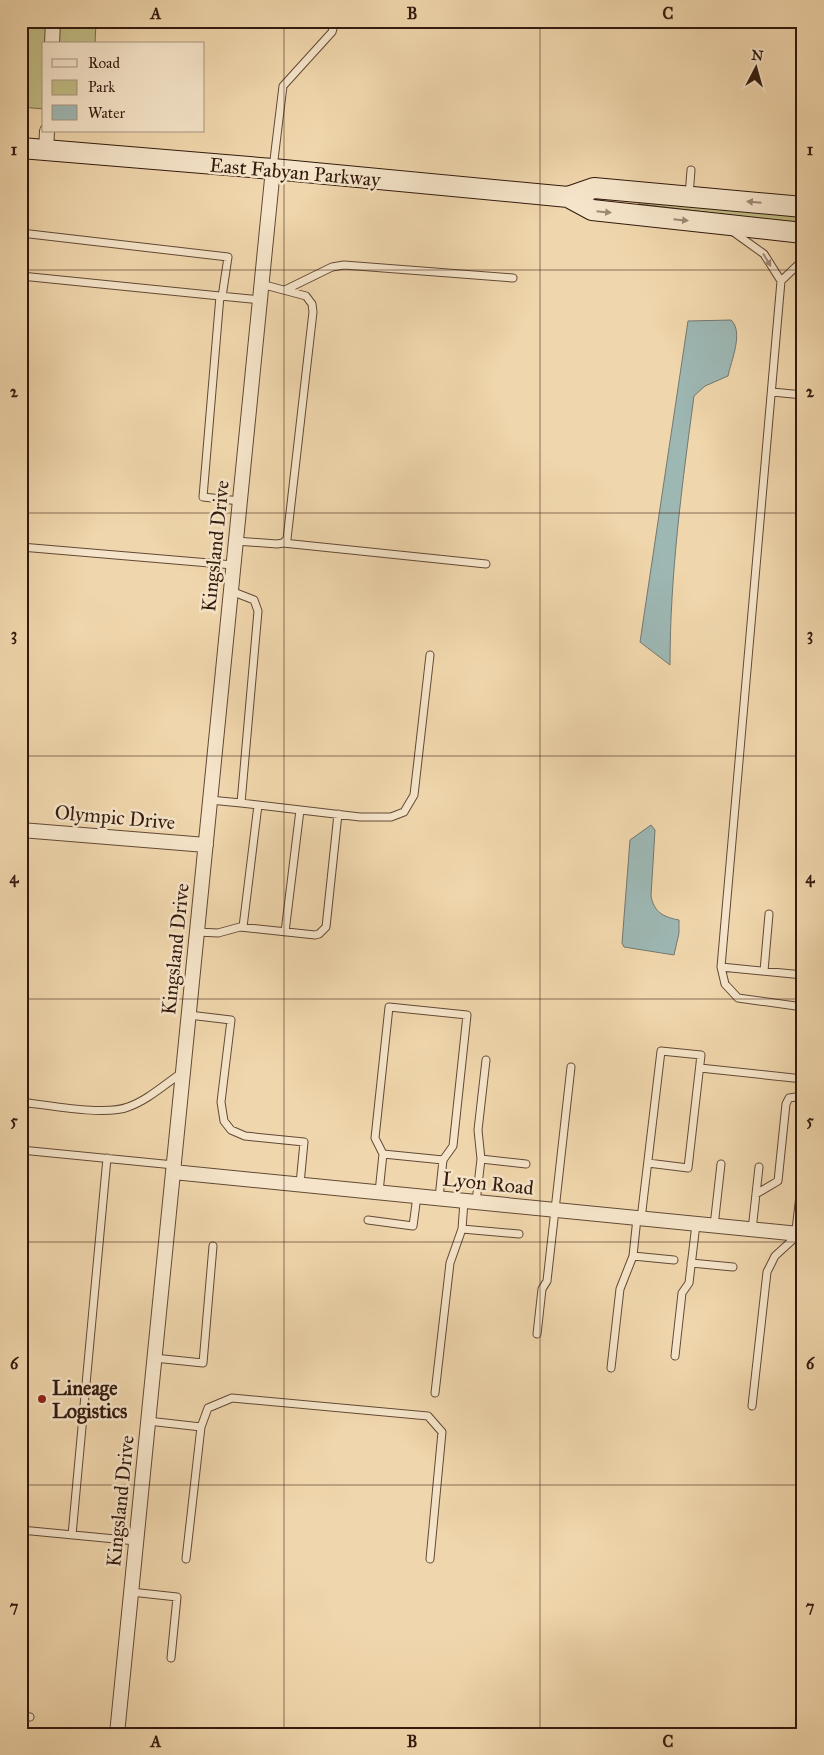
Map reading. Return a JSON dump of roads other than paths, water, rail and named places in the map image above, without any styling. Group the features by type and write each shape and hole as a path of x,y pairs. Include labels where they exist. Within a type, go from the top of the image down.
{"main road":[{"name":"East Fabyan Parkway","path":"21,148 47,141 273,168 568,197 592,210 803,233"},
{"name":"East Fabyan Parkway","path":"568,197 594,188 803,206"}],"street":[{"path":"52,42 53,21"},
{"name":"Kingsland Drive","path":"117,1734 273,168"},
{"name":"Olympic Drive","path":"21,830 206,845"},
{"name":"Lyon Road","path":"173,1168 300,1184 799,1234"},
{"path":"799,1234 803,1200"}],"lane":[{"path":"273,168 283,86 332,32 335,21"},
{"path":"689,196 691,170"},
{"path":"720,224 764,254 781,281 722,967 725,984 738,998 803,1008"},
{"path":"21,233 228,258 221,296 202,497 240,501"},
{"path":"781,281 803,260"},
{"path":"287,290 332,268 344,265 513,278"},
{"path":"21,276 260,300"},
{"path":"261,284 306,296 312,304 314,312 289,531 283,542"},
{"path":"772,392 803,395"},
{"path":"236,541 283,542 486,564"},
{"path":"21,547 233,565"},
{"path":"231,591 254,600 258,611 241,803"},
{"path":"210,800 338,814 391,817 404,812 414,794 430,655"},
{"path":"243,927 258,805"},
{"path":"285,932 300,810"},
{"path":"197,932 218,933 243,927 319,934 326,927 338,814"},
{"path":"764,971 769,914"},
{"path":"722,967 803,975"},
{"path":"379,1192 383,1154 375,1138 389,1007 467,1015 453,1146 443,1160 439,1198"},
{"path":"189,1015 231,1020 222,1102 224,1121 237,1134 304,1142 300,1184"},
{"path":"611,1368 620,1289 632,1256 648,1163 661,1051 701,1055 688,1168 648,1163"},
{"path":"435,1393 450,1263 462,1229 480,1159 478,1130 486,1060"},
{"path":"537,1334 542,1289 547,1281 571,1067"},
{"path":"700,1068 803,1079"},
{"path":"21,1102 100,1110 126,1108 140,1102 183,1072"},
{"path":"756,1194 778,1181 786,1104 789,1098 803,1096"},
{"path":"21,1150 107,1158 173,1168"},
{"path":"383,1154 443,1160"},
{"path":"72,1535 107,1158"},
{"path":"480,1159 526,1164"},
{"path":"714,1226 721,1164"},
{"path":"752,1230 759,1167"},
{"path":"368,1220 413,1226 417,1196"},
{"path":"674,1356 682,1293 689,1284 696,1224"},
{"path":"462,1229 519,1234"},
{"path":"752,1406 767,1272 775,1256 799,1234 803,1250"},
{"path":"154,1358 202,1363 213,1246"},
{"path":"632,1256 674,1260"},
{"path":"691,1263 733,1267"},
{"path":"186,1559 201,1427 208,1408 232,1398 428,1416 442,1432 430,1559"},
{"path":"148,1421 201,1427"},
{"path":"21,1530 136,1541"},
{"path":"131,1592 178,1597 171,1658"},
{"path":"21,1716 30,1716"}],"water":[{"path":"731,320 735,325 737,339 728,376 705,386 694,396 674,564 670,665 640,642 688,321"},
{"path":"651,825 655,830 652,902 660,913 679,920 679,933 674,955 624,947 622,943 630,840"}],"place":[{"name":"Lineage Logistics","path":"42,1399"}]}
